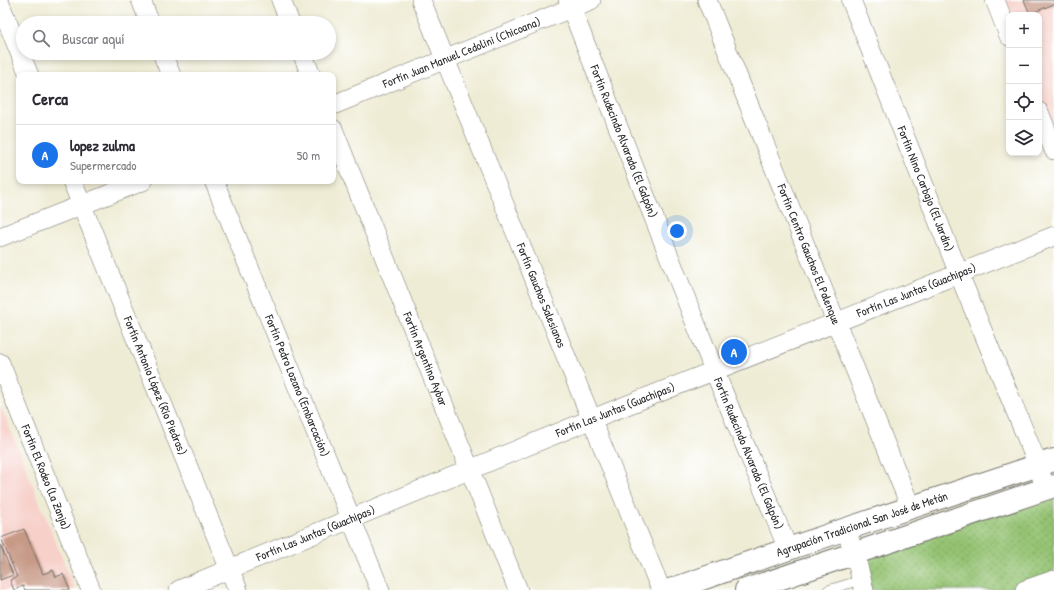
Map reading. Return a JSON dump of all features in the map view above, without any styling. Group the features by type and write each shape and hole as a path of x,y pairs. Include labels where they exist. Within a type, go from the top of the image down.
{"street":[{"path":"141,0 147,16"},
{"path":"281,0 287,16"},
{"name":"Fortín Gauchos Salesianos","path":"421,0 661,590"},
{"name":"Fortín Juan Manuel Cedolini (Chicoana)","path":"336,104 445,59 570,4 591,0"},
{"name":"Fortín Centro Gauchos El Palenque","path":"707,0 912,508"},
{"name":"Fortín Nino Carbajo (El Jardín)","path":"851,0 959,274 1046,462 1050,487"},
{"path":"995,0 1006,28"},
{"path":"0,4 16,43"},
{"name":"Fortín Rudecindo Alvarado (El Galpón)","path":"570,4 714,370 788,549"},
{"path":"23,60 28,72"},
{"path":"165,60 170,72"},
{"path":"305,60 310,72"},
{"path":"1042,120 1054,150"},
{"name":"Fortín Argentino Aybar","path":"336,136 518,590"},
{"name":"Fortín Antonio López (Río Piedras)","path":"73,184 238,590"},
{"path":"0,237 135,184"},
{"name":"Fortín Pedro Lozano (Embarcación)","path":"215,184 380,590"},
{"name":"Fortín Las Juntas (Guachipas)","path":"179,590 592,419 1054,236"},
{"name":"Fortín El Rodeo (La Zanja)","path":"0,364 91,590"},
{"name":"Agrupación Tradicional San José de Metán","path":"680,588 846,529 1046,462"},
{"name":"Agrupación Tradicional San José de Metán","path":"746,590 1050,487"},
{"path":"846,529 863,585"},
{"path":"1025,590 1054,580"}],"lane":[{"path":"828,590 863,585"}],"shaded area":[{"path":"995,0 1054,0 1054,150 1042,120 1042,12 1006,12"},
{"path":"0,404 75,590 0,590"}],"green space":[{"path":"1054,485 1054,585 1038,590 864,590 854,554"}],"building":[{"path":"1024,0 1054,0 1054,4 1035,12 1029,12"},
{"path":"24,529 43,574 53,570 56,577 63,574 70,590 25,590 23,586 14,590 10,580 17,577 1,538"},
{"path":"0,544 13,575 0,580"}],"place":[{"name":"lopez zulma","path":"734,352"}]}
